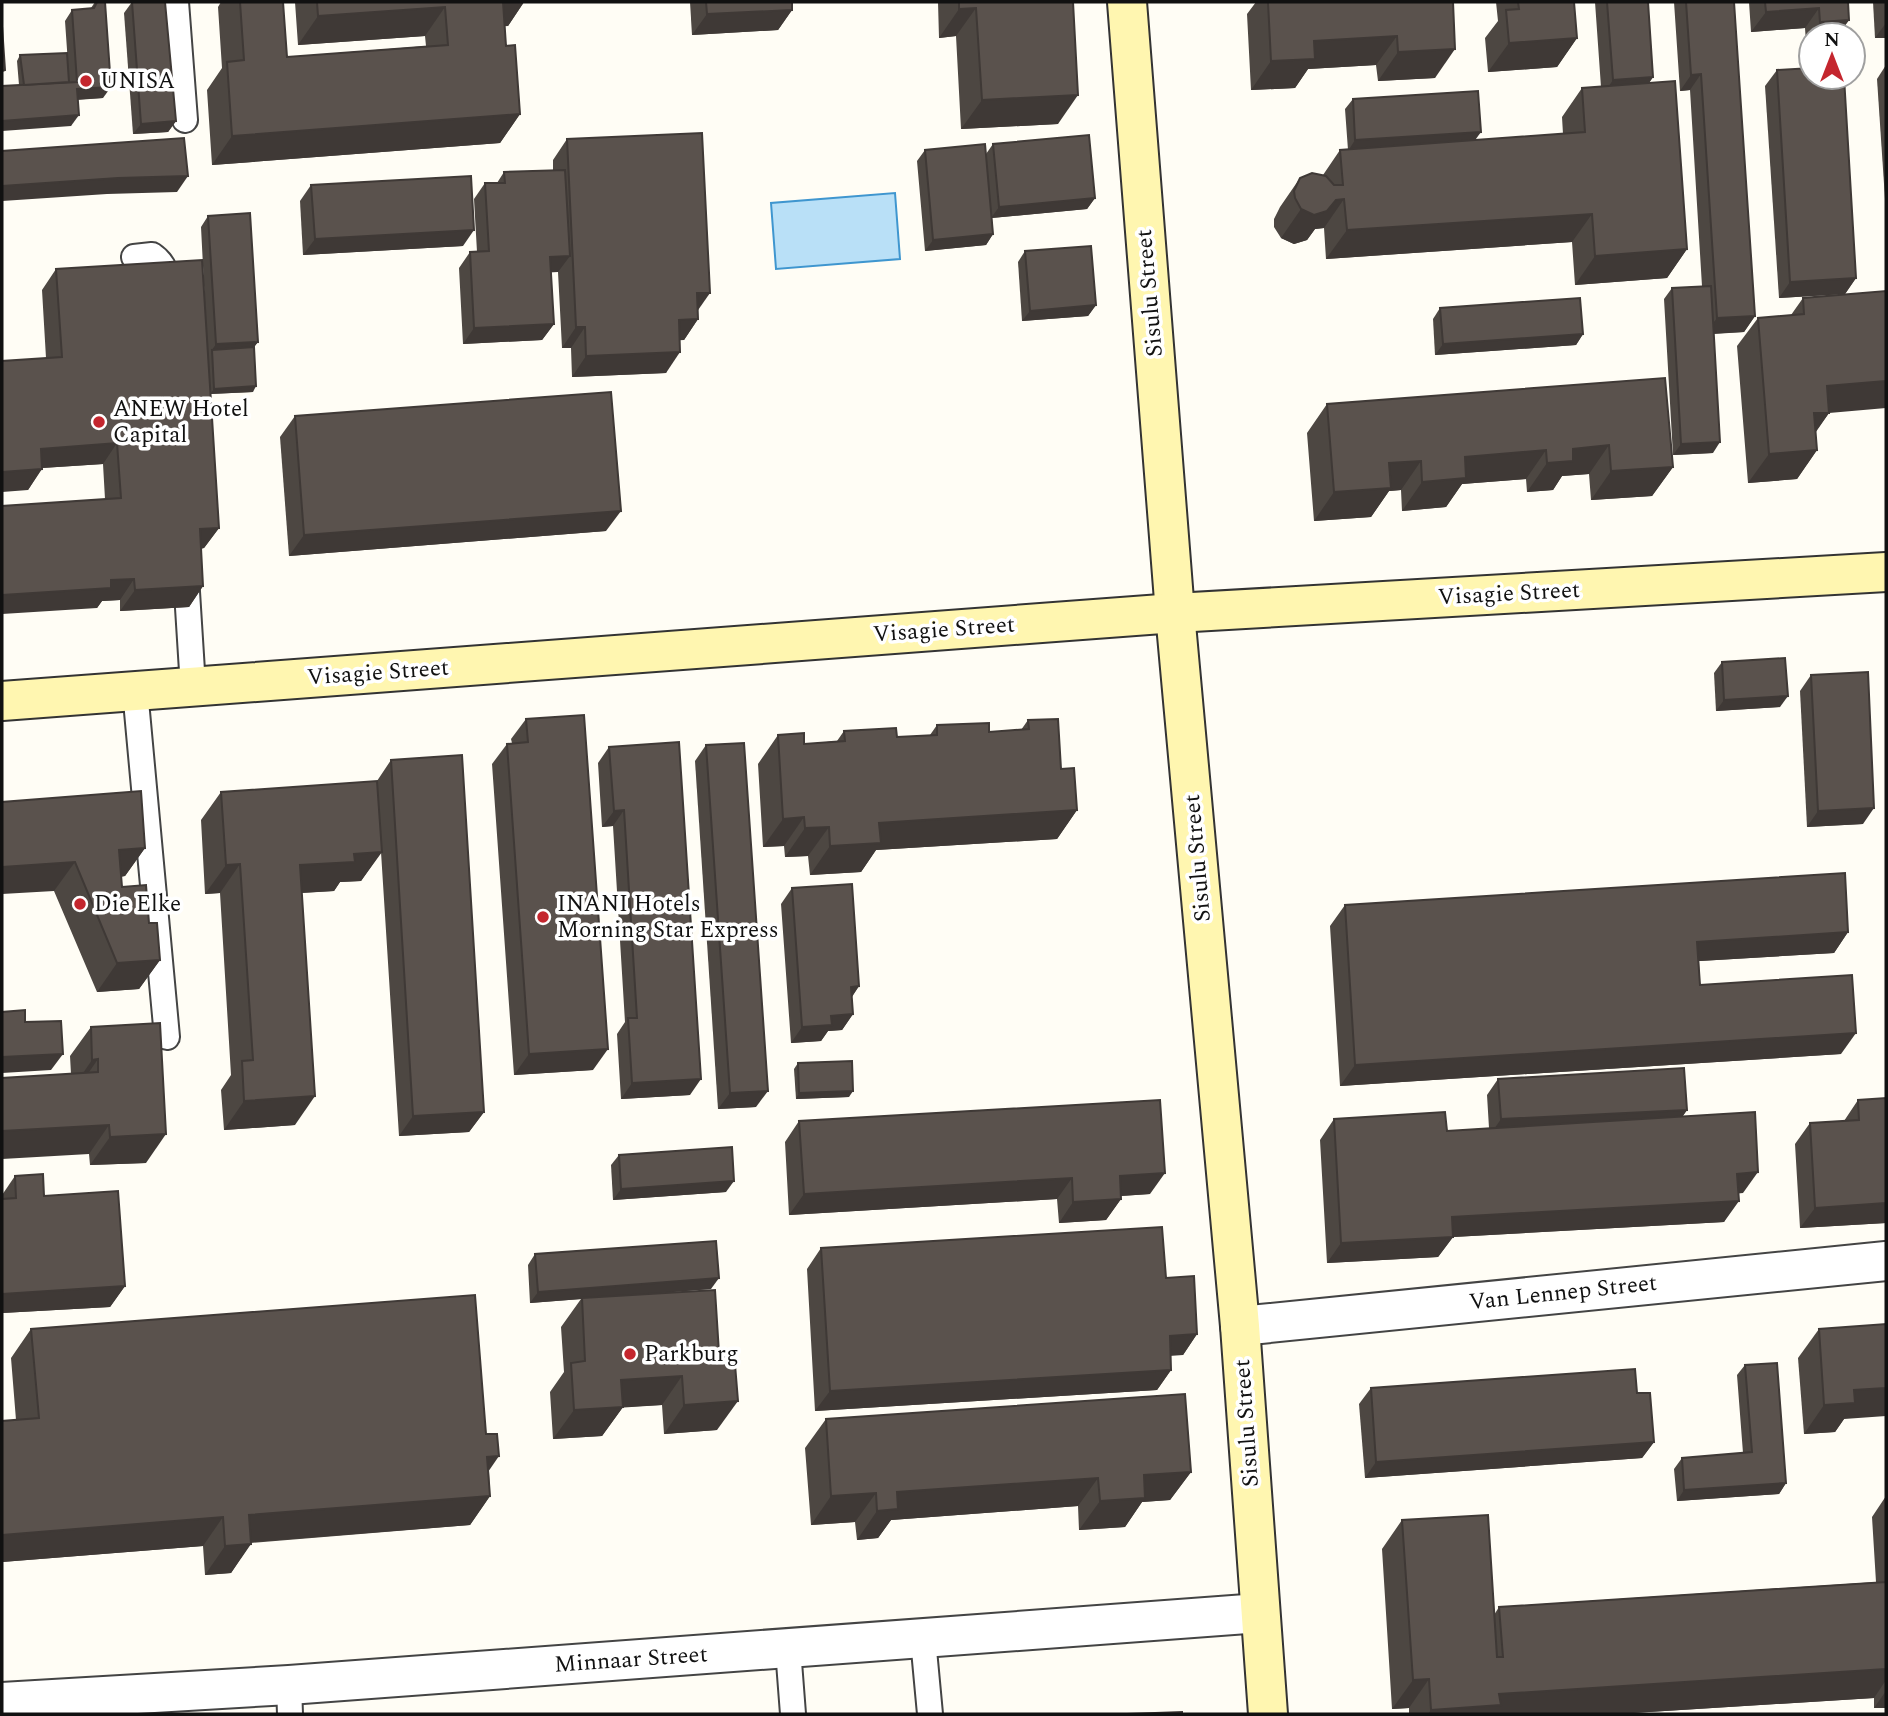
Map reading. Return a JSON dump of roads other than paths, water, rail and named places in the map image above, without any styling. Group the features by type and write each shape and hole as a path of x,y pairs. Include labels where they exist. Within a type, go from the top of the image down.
{"street":[{"name":"Sisulu Street","path":"1127,2 1175,613 1240,1325 1268,1714"},
{"name":"Visagie Street","path":"2,701 1175,613 1886,572"},
{"name":"Van Lennep Street","path":"1240,1325 1886,1261"},
{"name":"Minnaar Street","path":"2,1702 289,1700 788,1649 1260,1613"}],"lane":[{"path":"176,2 185,120"},
{"path":"134,257 152,255 162,261 166,273 169,314"},
{"path":"184,549 193,687"},
{"path":"135,690 167,1037"},
{"path":"923,1639 930,1714"},
{"path":"788,1649 793,1714"}],"water":[{"path":"895,193 900,259 776,269 771,203"}],"place":[{"name":"UNISA","path":"86,81"},
{"name":"ANEW Hotel Capital","path":"99,422"},
{"name":"Die Elke","path":"80,904"},
{"name":"INANI Hotels Morning Star Express","path":"543,917"},
{"name":"Parkburg","path":"630,1354"}]}
